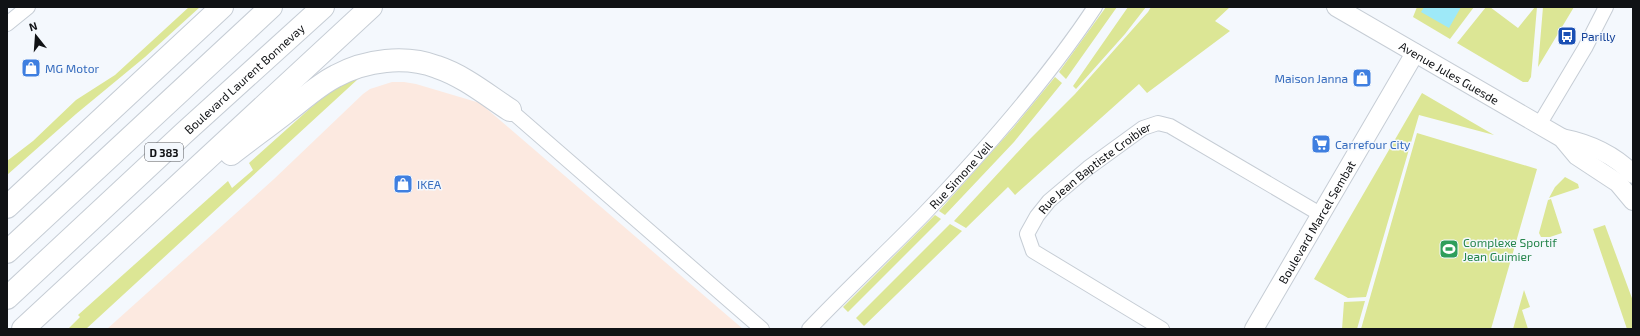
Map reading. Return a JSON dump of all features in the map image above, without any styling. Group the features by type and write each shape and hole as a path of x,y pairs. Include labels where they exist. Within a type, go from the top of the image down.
{"highway":[{"path":"7,207 222,7"},
{"name":"D 383","path":"7,252 271,7"},
{"name":"Boulevard Laurent Bonnevay","path":"7,298 184,133 323,7"},
{"path":"23,329 371,7"},
{"path":"336,40 381,7"},
{"path":"140,221 322,85 335,76 363,65 403,59 423,62 452,73 510,110"}],"street":[{"path":"7,24 28,7"},
{"name":"Rue Simone Veil","path":"809,329 925,213 1004,126 1047,72 1095,7"},
{"name":"Avenue Jules Guesde","path":"1336,7 1562,138 1585,143 1622,164 1633,174"},
{"path":"1539,125 1585,48 1606,7"},
{"name":"Boulevard Marcel Sembat","path":"1254,329 1415,53"},
{"path":"510,110 762,329"},
{"name":"Rue Jean Baptiste Croibier","path":"1162,329 1033,251 1027,234 1037,216 1049,201 1088,168 1143,128 1158,123 1170,126 1320,214"},
{"name":"Avenue Jules Guesde","path":"1562,138 1578,156 1618,183 1633,201"},
{"path":"745,314 750,329"}],"shaded area":[{"path":"392,82 416,84 480,103 743,329 107,329 274,179 363,94 370,89"}],"green space":[{"path":"189,7 200,7 145,57 76,114 7,175 7,161 33,141 76,100 115,75"},
{"path":"1106,7 1117,7 1066,79 1059,72"},
{"path":"1128,7 1146,7 1125,34 1076,89 1073,86"},
{"path":"1151,7 1230,7 1215,21 1230,31 1147,93 1139,84 1015,195 1008,187 966,228 954,221 1028,141 1075,94"},
{"path":"1417,7 1474,7 1450,39 1413,17"},
{"path":"1486,7 1490,7 1518,28 1535,7 1537,7 1531,77 1528,82 1523,82 1457,43"},
{"path":"1543,7 1574,7 1538,67"},
{"path":"1055,77 1062,83 1014,142 945,215 939,211 1014,127"},
{"path":"358,79 86,329 68,329 80,317 78,315 228,181 232,188 253,170 249,163 325,95 337,86"},
{"path":"1422,93 1494,135 1419,115 1366,297 1348,298 1314,279"},
{"name":"Complexe Sportif Jean Guimier","path":"1417,133 1537,169 1491,329 1361,329"},
{"path":"1565,177 1578,184 1579,188 1549,198 1555,187"},
{"path":"1551,199 1562,233 1550,237 1541,237 1539,233 1548,200"},
{"path":"935,215 941,219 848,312 843,307"},
{"path":"950,224 962,231 864,326 856,318"},
{"path":"1605,225 1633,301 1633,329 1627,329 1593,229"},
{"path":"1524,290 1530,307 1522,310 1528,329 1513,329"},
{"path":"1365,301 1357,329 1342,329 1344,302"}],"water":[{"path":"1424,7 1461,7 1449,28 1421,12"}],"place":[{"name":"Parilly","path":"1567,36"},
{"name":"MG Motor","path":"31,68"},
{"name":"Maison Janna","path":"1362,78"},
{"name":"Carrefour City","path":"1321,144"},
{"name":"IKEA","path":"403,184"},
{"name":"Complexe Sportif Jean Guimier","path":"1449,249"}]}
